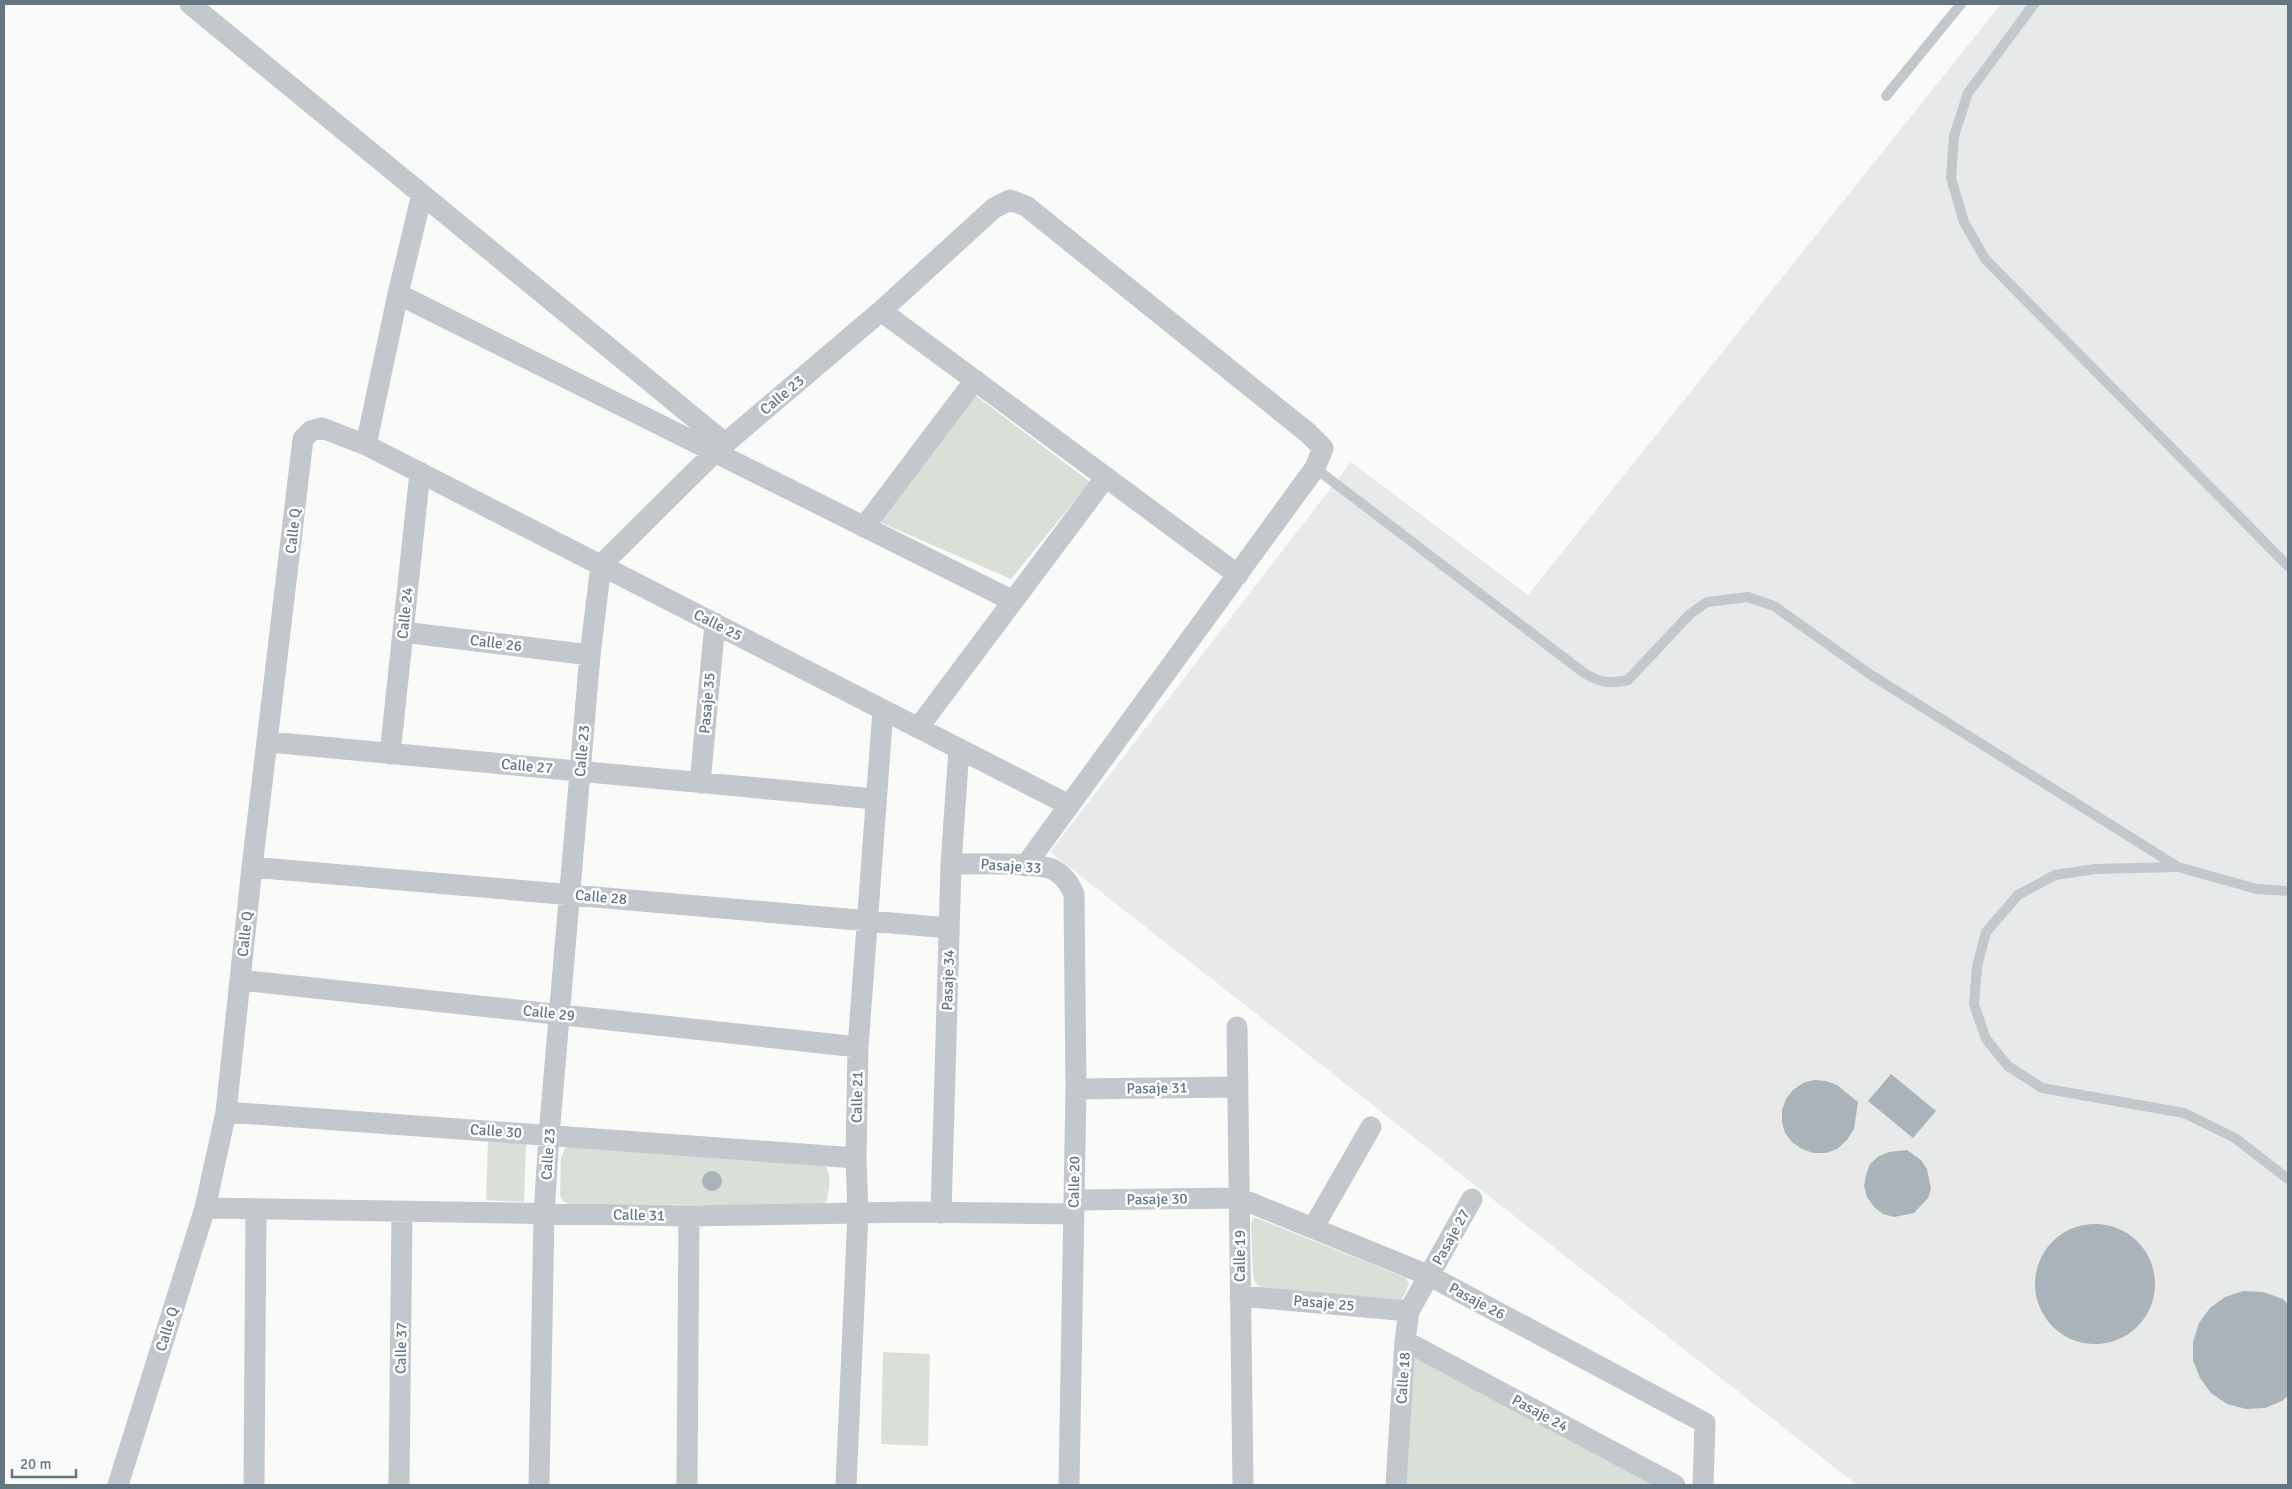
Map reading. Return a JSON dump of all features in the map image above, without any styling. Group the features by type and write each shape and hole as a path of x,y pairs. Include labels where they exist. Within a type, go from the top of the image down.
{"street":[{"path":"190,4 422,194 720,448"},
{"path":"366,445 398,294 422,194"},
{"name":"Calle 23","path":"539,1485 544,1214 549,1135 590,655 601,565 720,448 882,311 994,208 1010,200 1026,206 1308,433 1323,448 1315,468"},
{"path":"398,294 720,448 864,527 1013,601"},
{"path":"882,311 1238,575"},
{"path":"864,527 975,380"},
{"name":"Calle Q","path":"118,1485 205,1208 226,1112 252,866 269,742 303,439 311,430 322,428 366,445"},
{"name":"Calle 25","path":"366,445 1069,806"},
{"path":"1026,866 1315,468"},
{"name":"Calle 24","path":"390,754 420,472"},
{"path":"918,728 1106,477"},
{"name":"Pasaje 35","path":"700,783 715,624"},
{"name":"Calle 26","path":"403,632 590,655"},
{"name":"Calle 21","path":"846,1485 858,1213 856,1158 858,1046 883,710"},
{"name":"Calle 27","path":"269,742 876,799"},
{"name":"Pasaje 34","path":"940,1212 951,864 959,749"},
{"name":"Pasaje 33","path":"951,864 1026,866 1052,869 1067,880"},
{"name":"Calle 28","path":"252,866 949,928"},
{"name":"Calle 20","path":"1067,880 1074,894 1076,1089 1069,1485"},
{"name":"Calle 29","path":"240,980 858,1046"},
{"name":"Calle 19","path":"1237,1026 1243,1485"},
{"name":"Pasaje 31","path":"1076,1089 1238,1087"},
{"name":"Calle 30","path":"226,1112 856,1158"},
{"path":"1313,1228 1371,1127"},
{"name":"Pasaje 30","path":"1074,1207 1240,1198"},
{"name":"Pasaje 26","path":"1240,1198 1430,1276 1705,1423 1703,1485"},
{"name":"Pasaje 27","path":"1430,1276 1472,1199"},
{"name":"Calle 31","path":"205,1208 689,1216 940,1212 1074,1207"},
{"path":"254,1485 256,1209"},
{"name":"Calle 37","path":"399,1485 402,1211"},
{"path":"687,1485 689,1216"},
{"name":"Calle 18","path":"1396,1485 1405,1341 1409,1311 1430,1276"},
{"name":"Pasaje 25","path":"1240,1296 1409,1311"},
{"name":"Pasaje 24","path":"1405,1341 1675,1485"}],"lane":[{"path":"1886,96 1961,4"},
{"path":"2041,4 2031,7 1968,93 1954,136 1951,178 1964,222 1985,259 2288,566"},
{"path":"1315,468 1584,673 1599,682 1616,683 1628,680 1690,614 1707,602 1748,596 1774,606 1871,675 2178,867 2257,889 2288,891"},
{"path":"2178,867 2095,869 2054,875 2018,895 1986,932 1977,967 1974,1004 1986,1039 2008,1066 2042,1088 2184,1113 2235,1138 2288,1179"}],"shaded area":[{"path":"2001,4 2288,4 2288,1485 1857,1485 1050,852 1351,462 1528,595"},
{"path":"966,388 1090,482 1011,579 868,517"},
{"path":"488,1142 526,1143 524,1202 486,1200"},
{"path":"571,1145 823,1165 829,1177 828,1193 826,1202 820,1206 569,1204 563,1201 560,1195 561,1157 565,1148"},
{"path":"1254,1217 1406,1278 1409,1284 1401,1302 1265,1291 1255,1282 1253,1273 1251,1223"},
{"path":"883,1352 930,1354 928,1446 881,1444"},
{"path":"1403,1352 1659,1485 1403,1485"}],"building":[{"path":"1891,1074 1936,1111 1913,1138 1868,1101"},
{"path":"1814,1080 1826,1081 1837,1085 1858,1102 1854,1129 1847,1140 1837,1149 1826,1153 1813,1153 1802,1149 1792,1142 1785,1133 1782,1122 1782,1110 1786,1099 1793,1090 1803,1083"},
{"path":"1907,1150 1921,1160 1927,1169 1931,1189 1928,1198 1914,1213 1894,1217 1883,1214 1874,1207 1867,1197 1864,1186 1870,1164 1879,1156 1889,1152"},
{"path":"708,1171 716,1171 722,1177 722,1185 716,1191 708,1191 702,1185 702,1177"},
{"path":"2095,1224 2118,1228 2138,1241 2151,1261 2155,1284 2151,1307 2138,1327 2118,1340 2095,1344 2072,1340 2052,1327 2039,1307 2035,1284 2039,1261 2052,1241 2072,1228"},
{"path":"2243,1291 2263,1292 2283,1299 2288,1304 2288,1396 2282,1401 2265,1408 2246,1409 2227,1404 2211,1393 2200,1378 2193,1360 2193,1342 2199,1323 2210,1308 2225,1297"}]}
